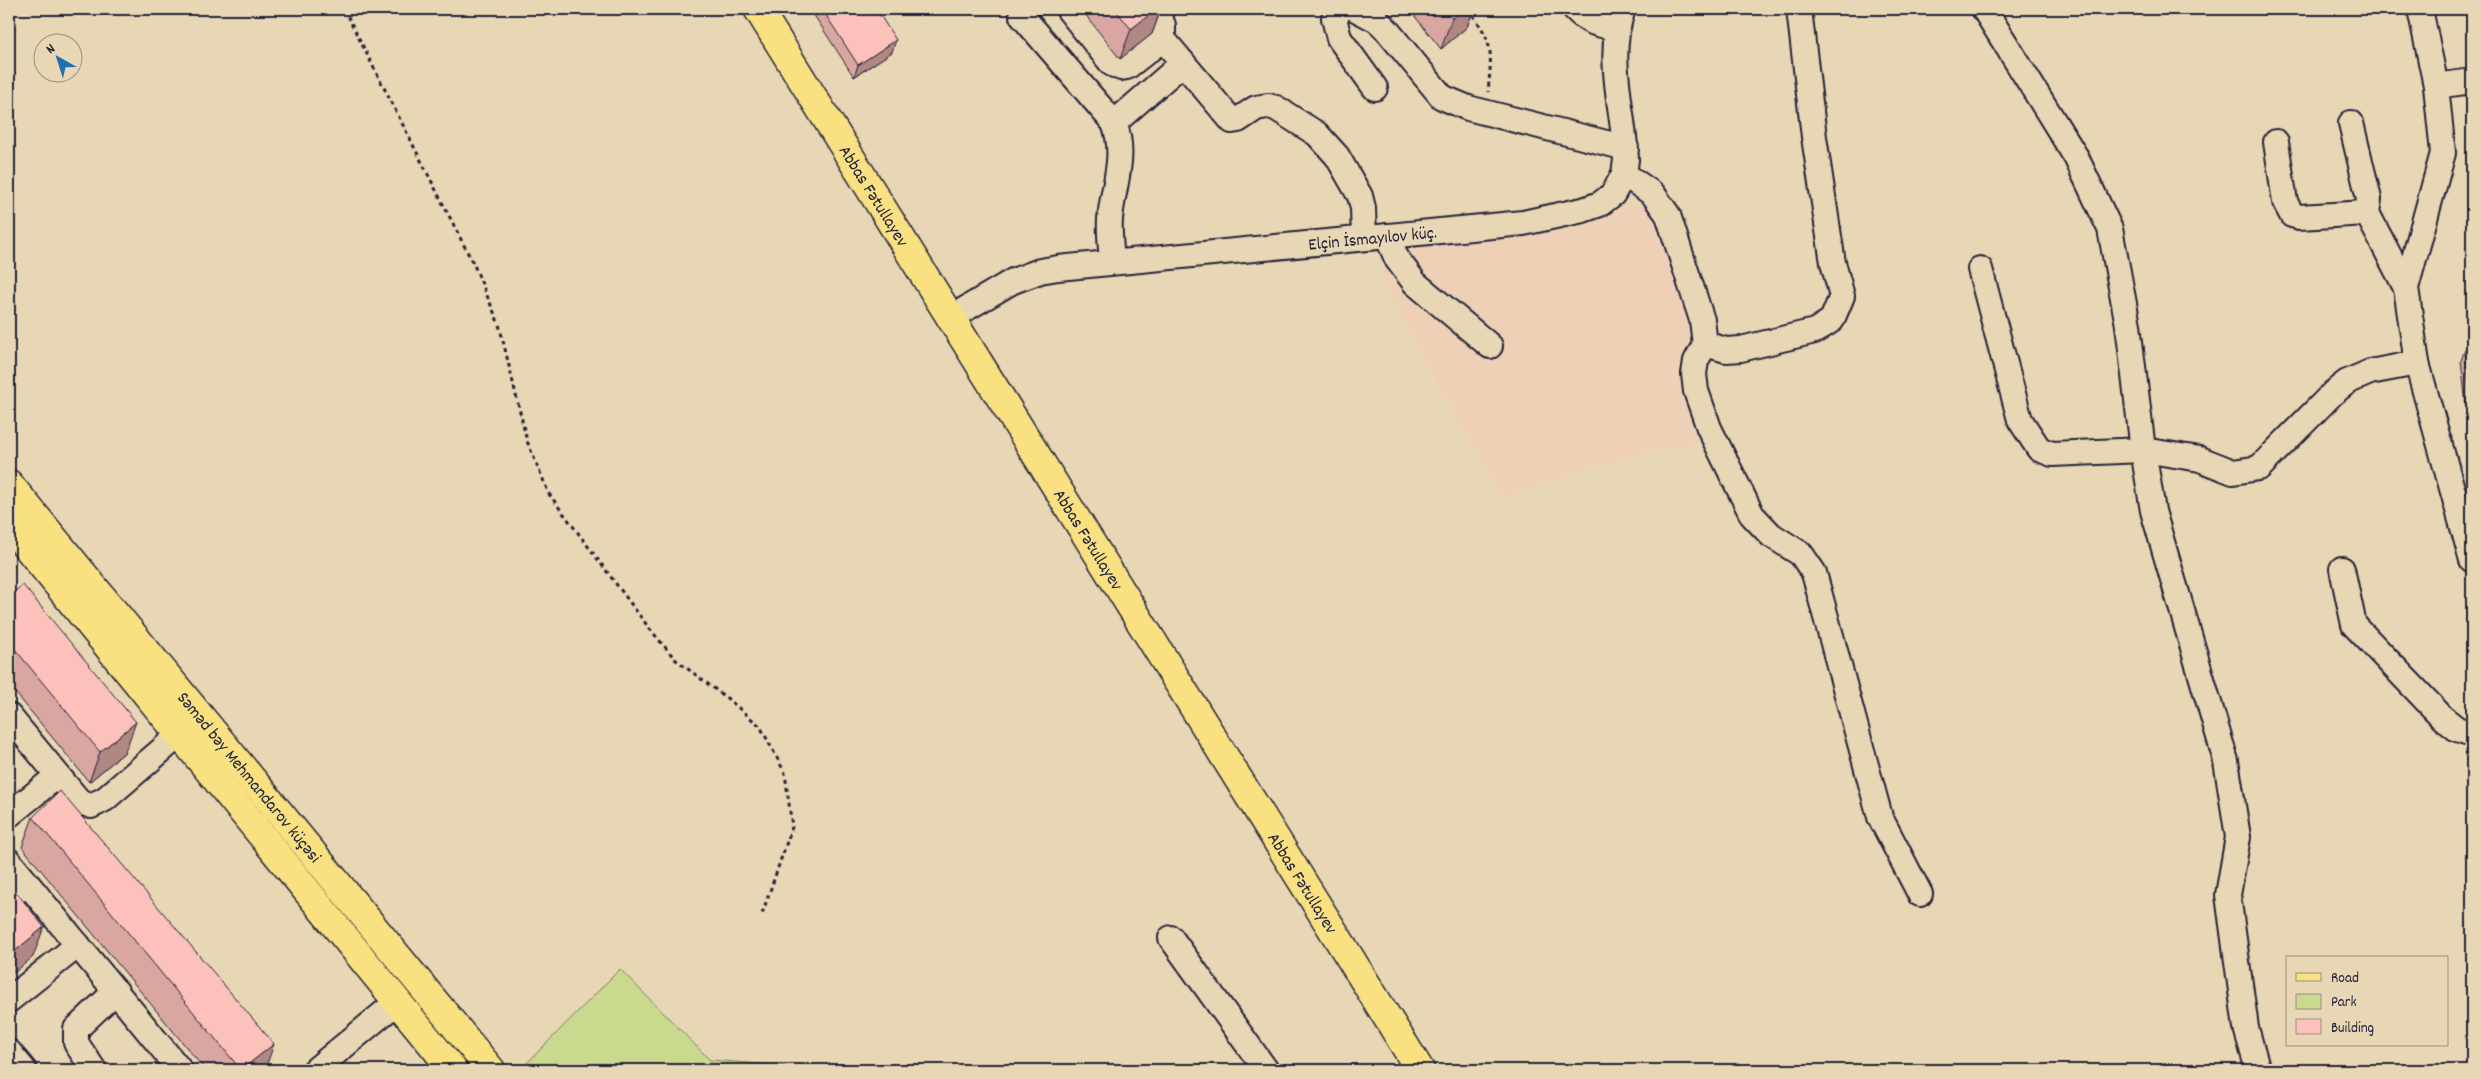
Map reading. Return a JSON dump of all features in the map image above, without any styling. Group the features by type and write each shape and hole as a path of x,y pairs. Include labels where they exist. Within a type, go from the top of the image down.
{"main road":[{"name":"Abbas Fətullayev","path":"758,9 1418,1070"},
{"name":"Səməd bəy Mehmandarov küçəsi","path":"9,484 491,1070"},
{"name":"Səməd bəy Mehmandarov küçəsi","path":"9,526 453,1070"}],"street":[{"path":"1068,9 1112,64 1121,68 1128,67 1163,39"},
{"path":"1155,9 1163,25 1163,39 1232,121 1238,120 1256,108 1268,106 1276,108 1317,134 1329,146 1360,196 1363,208 1364,238"},
{"path":"1341,9 1334,18 1338,38 1375,88"},
{"path":"1356,9 1377,20 1386,29 1442,97 1486,112 1626,148"},
{"path":"1575,9 1594,25 1620,18"},
{"path":"1704,344 1726,350 1741,349 1815,330 1832,320 1842,296 1833,262 1815,147 1799,9"},
{"path":"1984,9 2076,157 2110,229 2128,325 2143,450 2153,511 2226,761 2238,837 2228,895 2246,1028 2258,1070"},
{"path":"2406,288 2443,153 2436,86 2420,9"},
{"path":"1022,16 1114,122 1120,144 1121,159 1110,222 1112,262"},
{"name":"Elçin İsmayılov küç.","path":"950,318 997,288 1022,277 1049,270 1112,262 1523,223 1583,210 1600,204 1613,194 1624,174 1626,148 1615,54 1620,18"},
{"path":"1114,122 1184,63"},
{"path":"2436,86 2472,81"},
{"path":"2352,123 2369,199 2367,213 2406,288 2417,363 2472,560"},
{"path":"2276,142 2284,202 2292,215 2299,217 2367,213"},
{"path":"1624,174 1652,194 1668,215 1702,320 1704,344 1696,361 1694,374 1696,391 1709,428 1752,514 1771,535 1801,554 1814,573 1880,817 1920,894"},
{"path":"1387,236 1397,259 1415,283 1490,346"},
{"path":"1980,269 2020,420 2039,449 2052,454 2143,450 2200,460 2233,472 2259,468 2333,393 2347,382 2370,372 2417,363"},
{"path":"2342,568 2354,625 2443,718 2457,729 2472,734"},
{"path":"9,716 78,801 91,806 105,799 179,735"},
{"path":"9,815 57,776"},
{"path":"9,861 17,891 78,945 180,1070"},
{"path":"1171,938 1266,1070"},
{"path":"9,1000 78,945"},
{"path":"94,1070 76,1043 76,1029 116,991"},
{"path":"315,1070 397,1002"},
{"path":"9,1052 24,1070"}],"path":[{"path":"344,9 474,265 499,324 528,441 549,494 648,628 676,660 760,726 785,773 792,827 761,917"},
{"path":"1468,9 1483,28 1489,43 1491,56 1486,112"}],"shaded area":[{"path":"1646,200 1669,250 1681,282 1689,337 1679,389 1699,441 1598,465 1501,497 1376,273 1423,242 1580,224"}],"green space":[{"path":"620,969 710,1060 786,1066 790,1070 526,1070 523,1067"}],"building":[{"path":"822,9 876,9 896,40 858,65"},
{"path":"1115,9 1157,9 1131,29"},
{"path":"1444,9 1464,9 1452,18"},
{"path":"2472,348 2472,411 2465,349"},
{"path":"23,585 136,722 100,752 9,642 9,596"},
{"path":"60,791 274,1044 241,1070 33,817"},
{"path":"17,893 44,927 9,956 9,900"}]}
